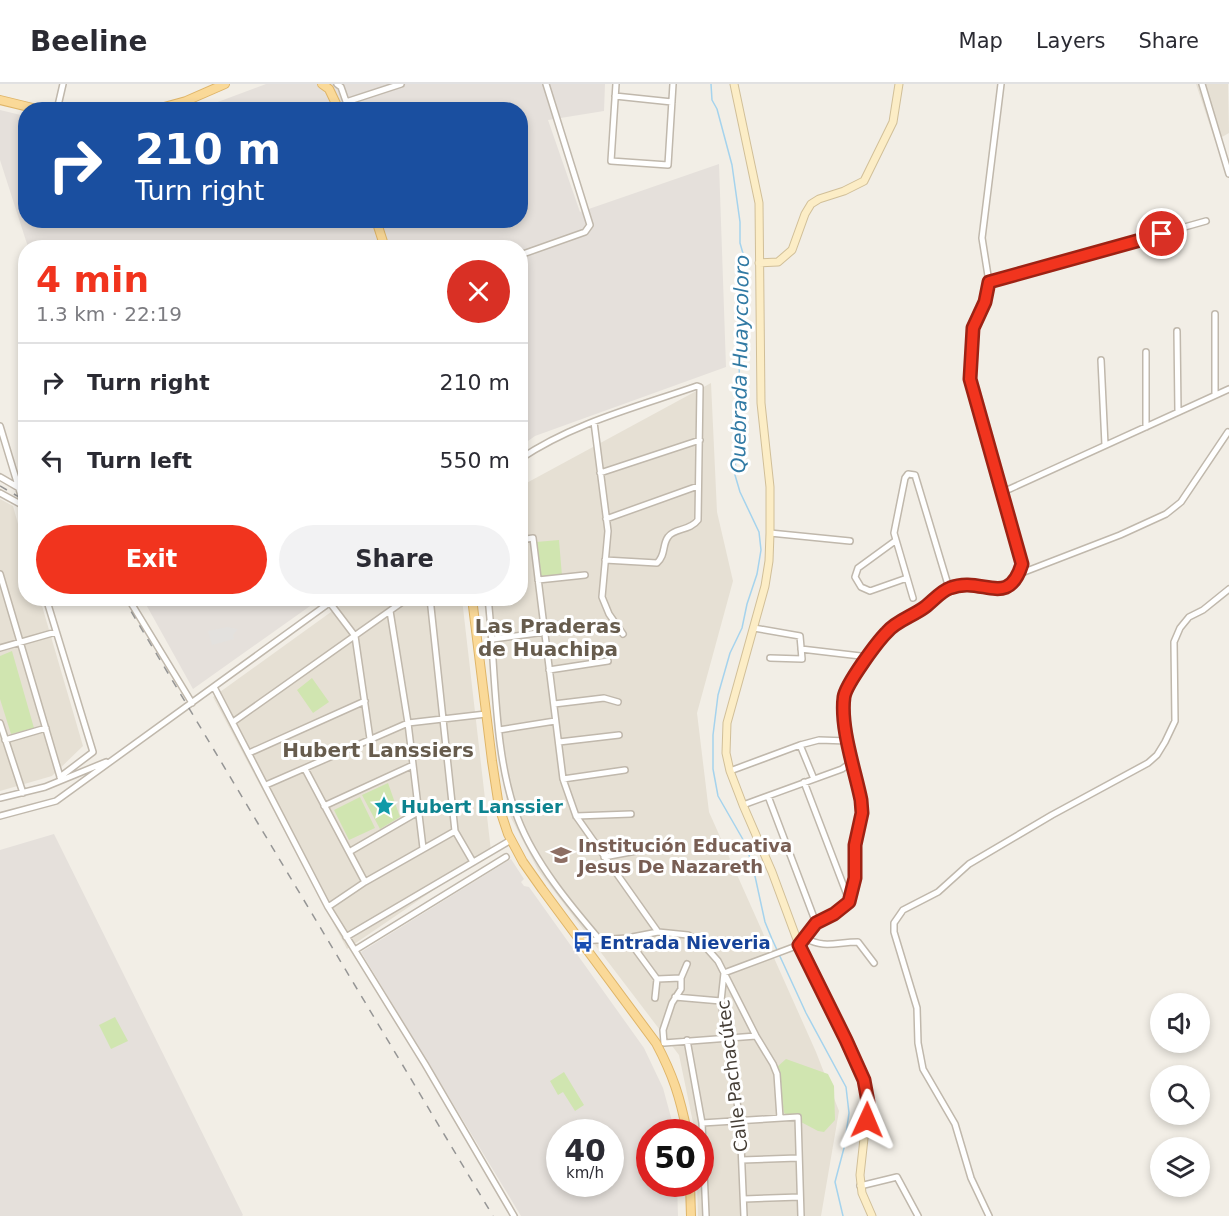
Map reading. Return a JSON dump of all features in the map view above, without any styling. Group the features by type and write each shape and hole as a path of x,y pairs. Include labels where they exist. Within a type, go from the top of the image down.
{"main road":[{"path":"182,102 225,84"},
{"path":"322,84 329,89 335,102"},
{"path":"734,84 758,195 761,403 770,487 770,533 769,561 754,628 727,723 726,753 730,771 772,872 799,945 846,1040 867,1090 868,1102 860,1186 872,1216"},
{"path":"759,263 778,262 792,250 811,204 864,181 893,122 899,84"},
{"path":"0,100 18,104"},
{"path":"473,606 500,807 511,840 542,889 656,1043 670,1070 681,1100 685,1119"},
{"path":"691,1197 692,1216"}],"street":[{"path":"59,102 63,84"},
{"path":"337,84 346,102 401,84"},
{"path":"528,252 585,232 590,225 546,84"},
{"path":"616,84 610,161 668,165 673,84"},
{"path":"724,973 799,945 816,923 834,914 849,902 855,878 855,845 862,813 843,716 844,695 854,677 888,631 924,608 948,588 976,584 997,590 1009,586 1019,574 1022,564 970,379 973,328 985,302 989,282 982,238 1001,84"},
{"path":"1202,84 1229,174"},
{"path":"615,96 672,102"},
{"path":"989,282 1206,221"},
{"path":"1215,314 1215,395"},
{"path":"1177,331 1178,412"},
{"path":"1146,352 1146,427"},
{"path":"1101,360 1106,445"},
{"path":"528,454 576,428 697,386 701,391 698,520 691,527 672,533 668,537 662,558 657,563 605,560"},
{"path":"1003,492 1229,389"},
{"path":"594,422 608,531 602,597 609,614 623,634"},
{"path":"0,426 18,487"},
{"path":"1019,574 1120,536 1166,513 1181,502 1228,432"},
{"path":"600,472 700,440"},
{"path":"913,598 894,533 905,477 911,473 915,475 948,588"},
{"path":"0,477 18,487"},
{"path":"606,519 698,486"},
{"path":"0,493 18,505"},
{"path":"770,533 850,541"},
{"path":"528,539 533,538 563,779 576,816 658,932"},
{"path":"895,541 858,568 855,577 861,588 870,591 907,578"},
{"path":"0,574 61,778"},
{"path":"538,580 585,576"},
{"path":"988,1216 971,1178 956,1124 923,1069 918,1043 917,1008 894,932 894,923 903,910 938,892 969,864 1052,815 1148,763 1166,742 1175,721 1174,642 1180,628 1189,617 1203,610 1229,589"},
{"path":"0,599 7,597"},
{"path":"48,606 93,752 61,778"},
{"path":"133,606 192,703"},
{"path":"0,816 56,801 326,606"},
{"path":"332,606 355,636 370,739"},
{"path":"233,722 397,606"},
{"path":"431,606 455,831 473,862"},
{"path":"489,606 500,730 512,800 526,837 555,883 600,940"},
{"path":"390,611 408,723 423,848"},
{"path":"493,639 590,626"},
{"path":"754,628 800,636 801,659 770,658"},
{"path":"0,648 56,632"},
{"path":"801,649 869,657"},
{"path":"549,670 608,661"},
{"path":"214,687 328,907 425,1064 514,1216"},
{"path":"554,704 604,698 618,702"},
{"path":"249,753 364,701"},
{"path":"266,785 408,723 486,714"},
{"path":"500,730 555,721"},
{"path":"0,723 23,793"},
{"path":"5,740 46,728"},
{"path":"559,742 619,735"},
{"path":"730,771 819,740 848,741"},
{"path":"800,745 814,779"},
{"path":"0,798 23,793 114,758"},
{"path":"743,805 842,769 853,761"},
{"path":"324,806 412,765"},
{"path":"305,769 365,882"},
{"path":"563,779 625,770"},
{"path":"804,782 849,902"},
{"path":"768,796 816,923"},
{"path":"349,852 418,812"},
{"path":"576,816 631,813"},
{"path":"328,907 365,882 455,831"},
{"path":"346,937 511,840"},
{"path":"604,857 636,851"},
{"path":"355,950 506,857"},
{"path":"581,941 627,938 658,932 688,935 703,944 718,961 756,1036 773,1064 777,1074 780,1118"},
{"path":"627,938 657,979 655,998"},
{"path":"806,938 822,946 837,942 858,942 874,963"},
{"path":"687,964 681,978 681,989 675,997 663,1030 664,1042 756,1036"},
{"name":"Calle Pachacútec","path":"724,973 721,1001 740,1120 744,1216"},
{"path":"657,979 681,978"},
{"path":"675,997 721,1001"},
{"path":"687,1040 701,1119"},
{"path":"714,1122 798,1117 801,1216"},
{"path":"742,1160 798,1158"},
{"path":"860,1186 897,1177 918,1216"},
{"path":"705,1197 706,1216"},
{"path":"744,1199 800,1197"}],"shaded area":[{"path":"266,84 605,84 604,111 548,120 580,212 719,164 726,367 535,436 528,441 528,240 26,240 22,228 528,228 528,102 218,102"},
{"path":"1196,84 1228,84 1229,133 1215,141"},
{"path":"0,110 18,114 18,216 0,160"},
{"path":"711,383 717,512 733,581 697,713 709,812 816,1052 839,1111 821,1216 698,1216 697,1197 714,1197 714,1119 692,1119 679,1055 538,870 508,812 485,606 528,606 528,482"},
{"path":"0,499 13,506 18,524 18,606 42,606 83,746 52,776 0,791"},
{"path":"147,606 310,606 193,689"},
{"path":"339,606 463,606 491,851 347,949 213,697"},
{"path":"227,627 238,629 233,635 234,639 212,645 208,631"},
{"path":"54,834 242,1216 0,1216 0,850"},
{"path":"511,859 524,879 521,882 524,886 529,887 644,1048 663,1088 671,1119 636,1119 636,1197 677,1197 678,1216 521,1216 361,952"}],"green space":[{"path":"559,540 562,576 540,578 536,542"},
{"path":"12,651 34,728 11,734 0,699 0,656"},
{"path":"312,678 329,702 313,713 297,690"},
{"path":"388,783 400,817 380,829 362,795"},
{"path":"360,797 375,828 349,840 334,810"},
{"path":"115,1017 128,1041 111,1049 99,1025"},
{"path":"786,1059 828,1074 834,1086 835,1120 824,1132 784,1113 777,1067"},
{"path":"564,1072 584,1105 575,1111 563,1092 558,1095 550,1081"}],"waterway":[{"name":"Quebrada Huaycoloro","path":"711,84 712,100 717,109 732,165 740,222 740,243 744,257 740,298 739,399 735,475 740,492 759,532 761,550 742,628 730,653 718,695 713,735 713,769 718,796 745,843 753,867 765,922 772,939 806,1013 846,1087 849,1113 844,1148 835,1182 843,1216"}],"railway":[{"path":"0,486 18,496"},
{"path":"128,606 493,1216"}],"place":[{"name":"Hubert Lanssier","path":"384,806"},
{"name":"Institución Educativa Jesus De Nazareth","path":"561,855"},
{"name":"Entrada Nieveria","path":"583,942"}],"district":[{"name":"Las Praderas de Huachipa","path":"548,638"},
{"name":"Hubert Lanssiers","path":"378,750"}],"route":[{"path":"867,1120 868,1102 864,1080 799,945 816,923 834,914 849,902 855,878 855,845 862,813 843,716 844,695 854,677 888,631 924,608 948,588 976,584 997,590 1003,589 1009,586 1019,574 1022,564 970,379 973,328 985,302 989,282 1162,234"}]}
